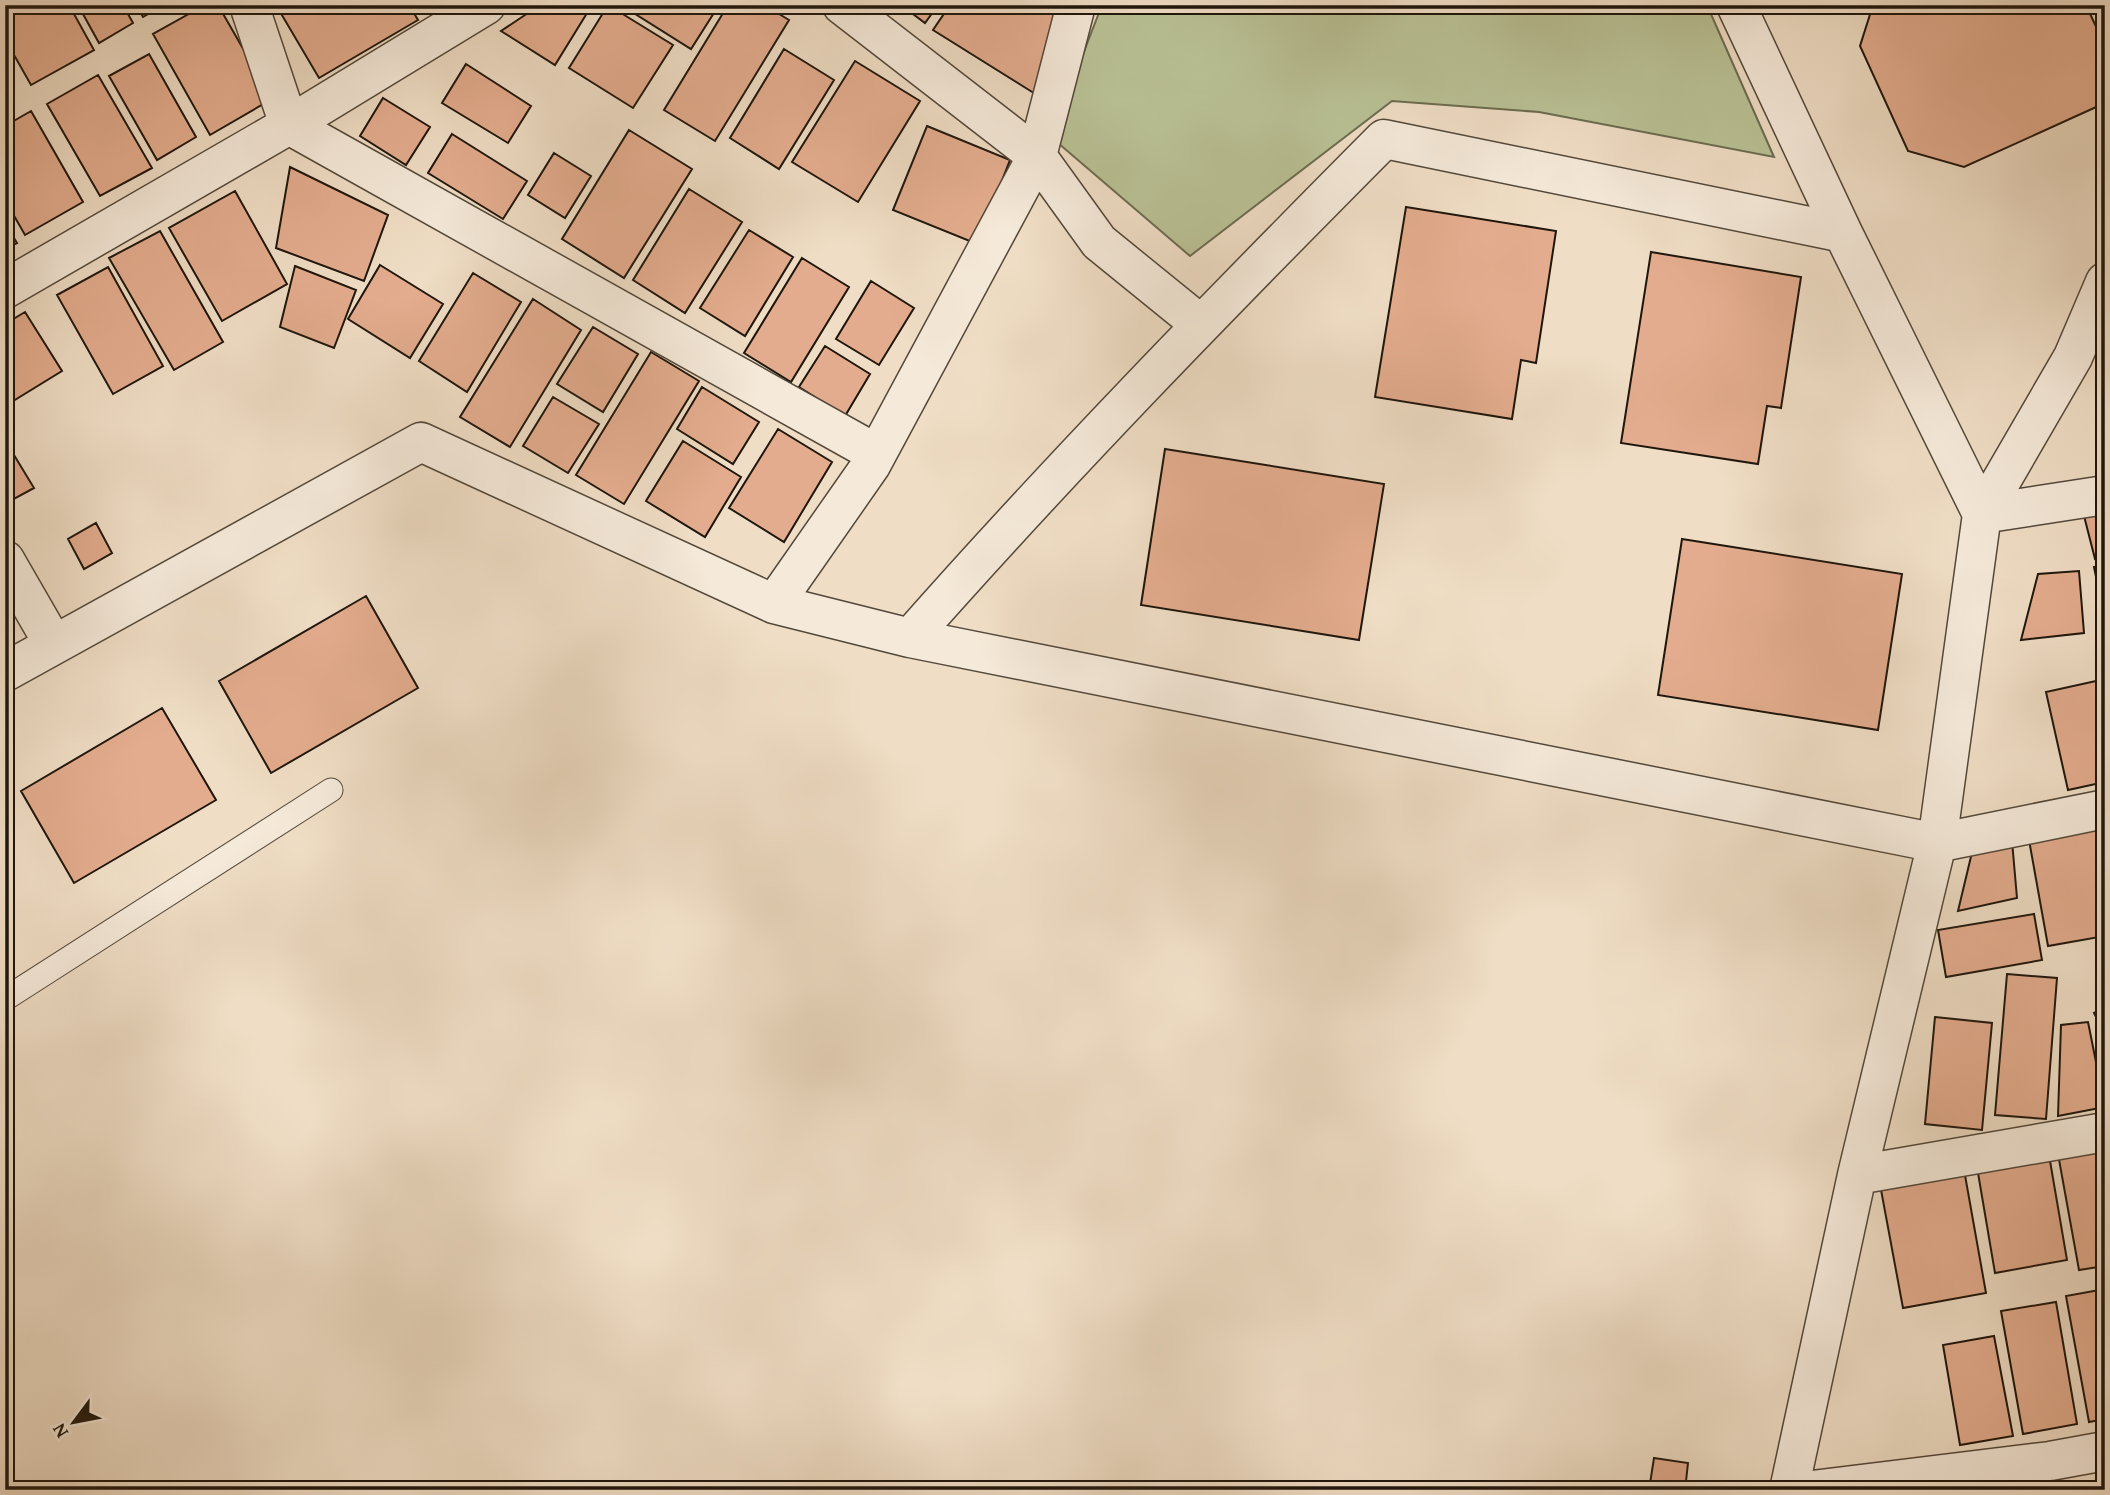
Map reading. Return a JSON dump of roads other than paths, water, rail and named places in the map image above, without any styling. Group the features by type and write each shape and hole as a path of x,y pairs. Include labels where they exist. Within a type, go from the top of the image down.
{"street":[{"path":"248,5 289,125 877,454"},
{"path":"5,289 289,125 485,5"},
{"path":"842,5 1037,156 1099,242 1200,324"},
{"path":"774,604 872,465 1037,156 1076,5"},
{"path":"1736,5 1843,233 1982,514"},
{"path":"910,638 1000,536 1200,324 1384,139 1843,233"},
{"path":"1789,1490 1857,1175 1937,843 1982,514 2073,356 2105,282"},
{"path":"5,672 421,442 774,604 910,638 1937,843 2105,809"},
{"path":"1982,514 2105,495"},
{"path":"5,560 54,645"},
{"path":"1857,1175 2105,1132"},
{"path":"1812,1490 2058,1475 2105,1451"}],"lane":[{"path":"5,999 331,790"}]}
